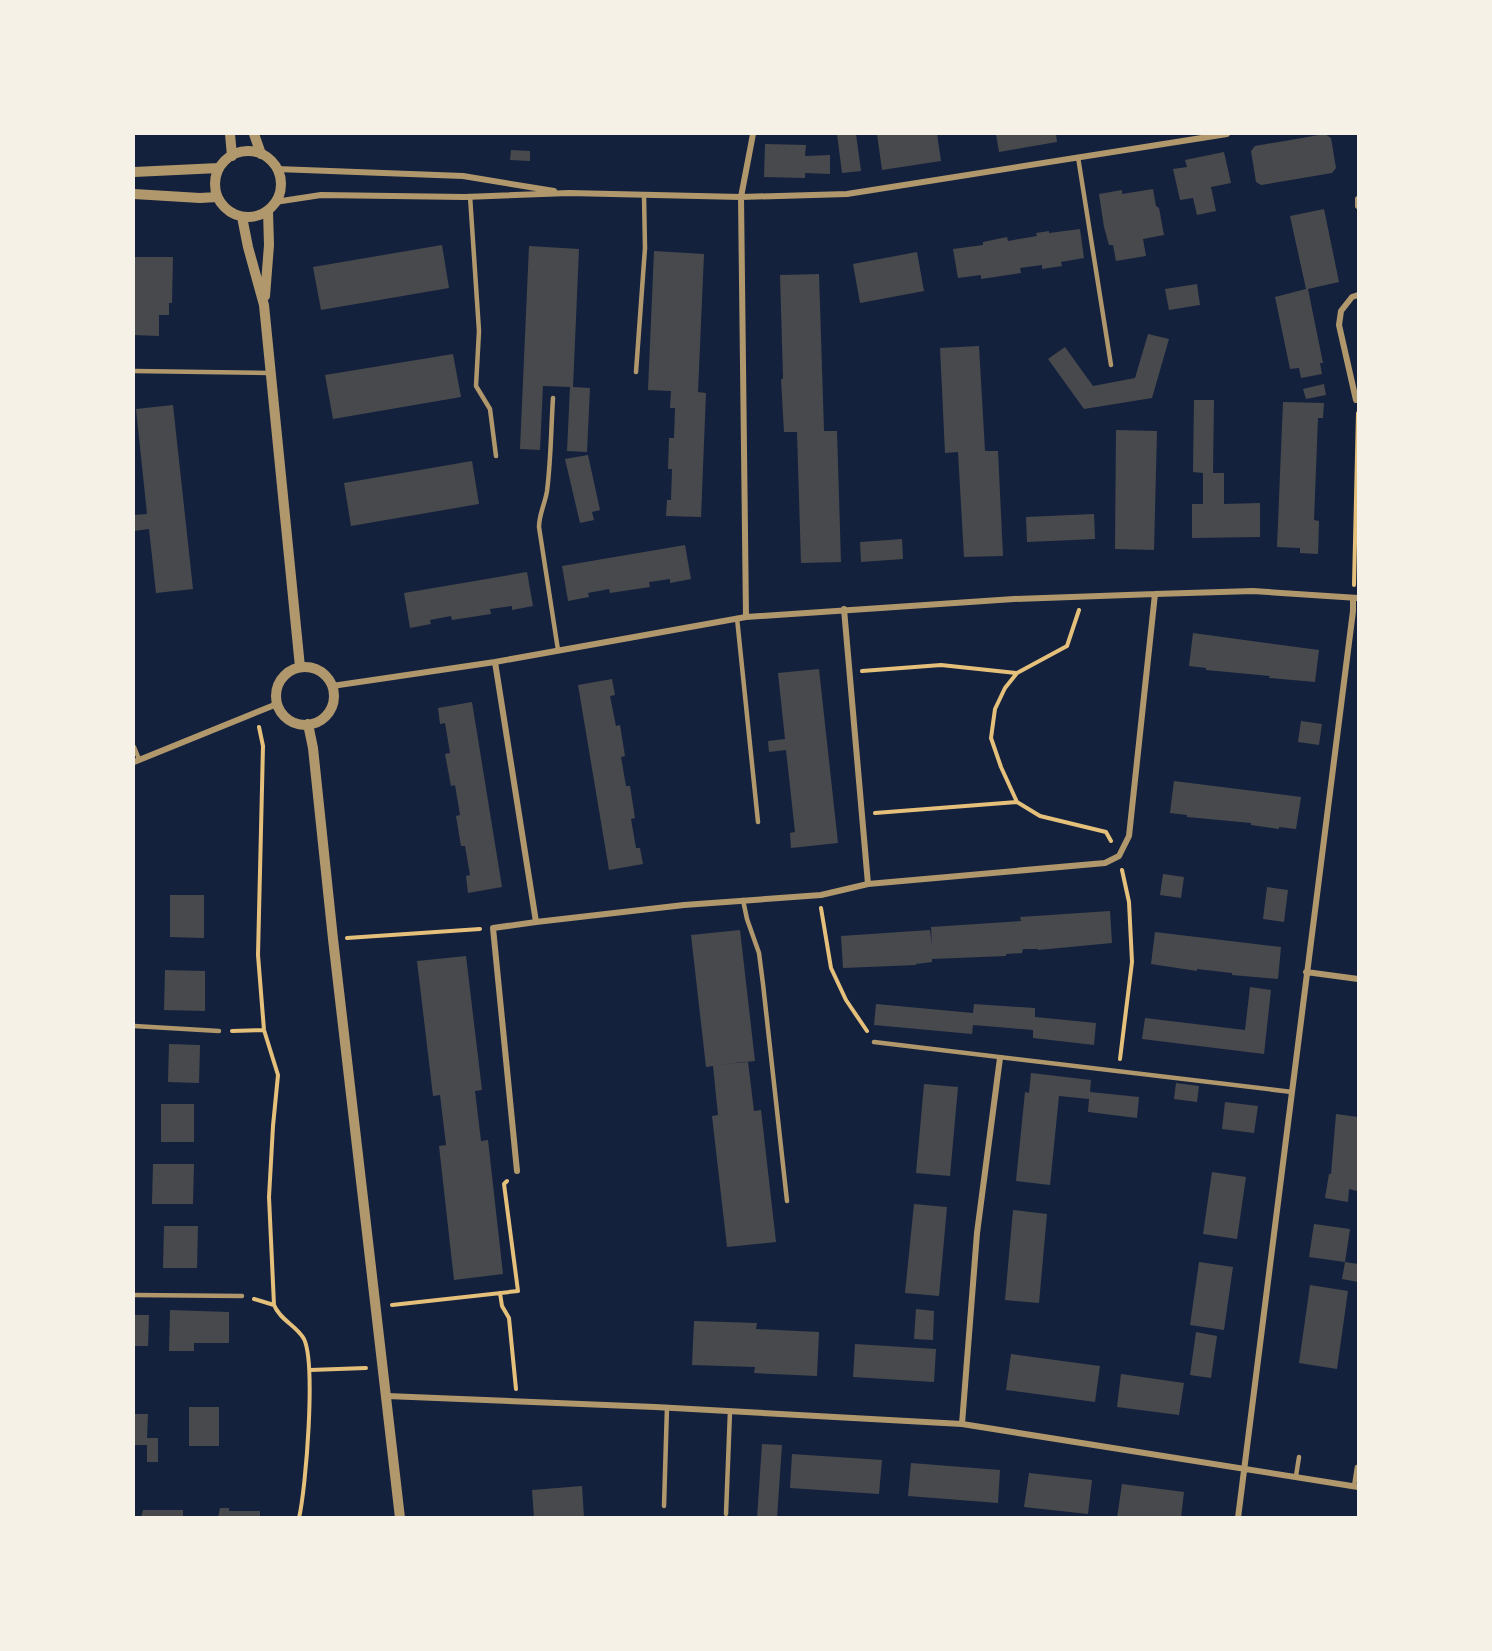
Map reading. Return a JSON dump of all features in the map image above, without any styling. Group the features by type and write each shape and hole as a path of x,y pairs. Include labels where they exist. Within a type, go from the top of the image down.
{"street":[{"path":"230,134 232,156"},
{"path":"254,134 261,154"},
{"path":"746,617 741,197 753,134"},
{"path":"264,305 272,207 280,192 281,180 271,160 261,154 246,151 232,156 219,168 215,177 217,197 223,206 232,214 243,217 256,216 272,207 321,195 470,196 569,193 741,197 847,194 1208,135 1227,134"},
{"path":"134,172 219,168"},
{"path":"277,169 463,176 569,193"},
{"path":"134,194 217,197"},
{"path":"1359,199 1359,206"},
{"path":"243,217 248,247 264,305 300,667"},
{"path":"1356,400 1338,325 1341,311 1352,297 1359,295"},
{"path":"332,686 495,662 746,617 844,609 1084,596 1253,591 1356,598 1306,972 1238,1518"},
{"path":"517,1171 493,928 743,900 821,895 868,884 1105,863 1119,856 1128,836 1155,594"},
{"path":"844,609 868,884"},
{"path":"495,662 536,922"},
{"path":"300,667 320,670 332,686 334,696 332,706 318,721 308,724 289,720 281,713 277,704 276,694 283,676 300,667"},
{"path":"136,761 277,704"},
{"path":"308,724 313,748 400,1518"},
{"path":"1306,972 1359,979"},
{"path":"962,1424 976,1233 1000,1058"},
{"path":"387,1396 667,1407 962,1424 1356,1487"}],"lane":[{"path":"1078,157 1111,365"},
{"path":"636,372 645,248 644,195"},
{"path":"470,196 479,331 476,386 490,409 496,456"},
{"path":"134,371 272,373"},
{"path":"553,398 546,500 539,516 539,527 558,650"},
{"path":"738,618 758,822"},
{"path":"134,747 136,761"},
{"path":"743,900 759,953 787,1201"},
{"path":"134,1026 219,1031"},
{"path":"874,1042 1292,1092"},
{"path":"134,1295 242,1296"},
{"path":"664,1506 667,1407"},
{"path":"726,1514 730,1411"},
{"path":"1296,1476 1299,1457"},
{"path":"1356,1487 1357,1467"}],"path":[{"path":"1356,400 1358,415 1356,598"},
{"path":"1084,596 1067,646 1017,673 1005,688 995,709 991,738 1017,802 1040,816 1106,832 1119,856 1129,902 1132,963 1118,1071"},
{"path":"849,672 941,665 1017,673"},
{"path":"256,714 263,746 258,955 264,1030 278,1075 269,1197 274,1305 277,1312 304,1339 310,1370 306,1460 299,1518"},
{"path":"862,813 1017,802"},
{"path":"821,895 821,914 831,968 846,1000 874,1042"},
{"path":"333,939 493,928"},
{"path":"219,1031 264,1030"},
{"path":"376,1307 518,1291 504,1184 517,1171"},
{"path":"500,1293 502,1306 509,1318 517,1401"},
{"path":"242,1296 274,1305"},
{"path":"310,1370 383,1368"}],"building":[{"path":"837,134 856,134 861,171 842,173"},
{"path":"877,134 937,134 941,161 882,170"},
{"path":"996,134 1056,134 1057,142 999,152"},
{"path":"1325,134 1331,138 1336,168 1332,173 1261,185 1256,182 1251,151 1255,146"},
{"path":"765,144 806,145 805,156 830,155 830,174 805,173 805,178 764,177"},
{"path":"511,150 530,151 530,161 510,160"},
{"path":"1224,152 1231,183 1211,187 1216,211 1197,215 1193,198 1180,200 1173,169 1187,167 1185,160"},
{"path":"1153,189 1164,235 1143,239 1146,256 1116,261 1113,245 1109,245 1104,227 1099,194 1122,190 1122,194"},
{"path":"1324,209 1339,282 1308,289 1323,363 1320,363 1322,374 1301,378 1299,368 1290,369 1275,297 1306,289 1290,216"},
{"path":"1080,229 1084,258 1061,262 1062,266 1042,269 1042,265 1020,268 1021,273 981,279 981,275 958,278 953,249 983,245 983,242 1007,237 1008,241 1037,236 1036,233"},
{"path":"442,245 449,288 321,310 313,267"},
{"path":"529,246 579,249 573,387 590,388 587,452 567,451 570,387 543,386 540,450 520,449"},
{"path":"654,251 704,254 698,392 706,393 701,517 666,516 667,500 671,500 672,469 668,469 669,438 674,438 675,408 670,408 671,391 648,390"},
{"path":"917,252 924,291 860,303 853,264"},
{"path":"134,257 173,257 172,303 169,303 169,315 159,315 159,336 134,335"},
{"path":"819,274 824,431 837,431 841,562 801,563 797,432 784,432 780,275"},
{"path":"1197,284 1200,305 1169,310 1165,289"},
{"path":"1148,334 1169,339 1152,398 1084,409 1048,359 1065,347 1093,386 1135,378"},
{"path":"979,346 985,451 998,451 1003,556 964,557 958,452 945,453 940,348"},
{"path":"453,354 461,397 333,419 325,375"},
{"path":"1324,384 1326,395 1306,399 1303,389"},
{"path":"1194,400 1214,400 1213,473 1224,473 1224,504 1260,503 1260,537 1192,538 1192,504 1203,504 1203,473 1193,472"},
{"path":"1283,402 1324,403 1323,418 1318,418 1314,520 1319,521 1318,554 1300,553 1300,548 1277,547"},
{"path":"173,405 193,589 156,593 149,529 134,531 134,515 147,514 136,409"},
{"path":"1116,430 1157,431 1154,550 1115,549"},
{"path":"588,455 600,510 592,512 594,520 580,523 565,459"},
{"path":"472,461 479,504 351,526 344,483"},
{"path":"1094,514 1095,539 1027,542 1026,517"},
{"path":"902,539 903,559 861,562 860,542"},
{"path":"685,545 691,579 670,583 670,579 649,582 650,587 610,593 609,589 588,593 589,597 568,601 562,566"},
{"path":"527,572 533,606 512,610 512,606 490,609 491,614 452,620 451,616 430,620 431,624 410,628 404,593"},
{"path":"1193,633 1319,650 1315,682 1206,670 1206,668 1189,666"},
{"path":"819,669 838,843 791,848 790,833 795,832 786,750 769,752 768,741 785,739 778,673"},
{"path":"612,679 615,695 610,696 616,726 620,725 625,756 621,757 626,786 630,786 635,818 631,819 636,848 640,848 643,864 609,870 578,685"},
{"path":"472,702 502,887 468,893 466,876 470,875 465,846 461,846 456,816 460,815 455,785 451,786 445,754 450,753 445,723 440,724 438,708"},
{"path":"1301,721 1322,724 1319,745 1298,742"},
{"path":"1174,781 1301,797 1296,829 1279,827 1279,829 1251,825 1251,823 1187,817 1187,815 1170,813"},
{"path":"1163,874 1184,877 1181,898 1160,895"},
{"path":"1267,887 1288,890 1284,922 1263,919"},
{"path":"170,895 204,895 204,938 170,937"},
{"path":"1110,911 1112,943 1038,950 1023,949 1022,953 1006,954 1006,956 932,959 932,962 916,965 843,968 841,936 930,930 932,945 931,927 1021,921 1020,917"},
{"path":"740,930 755,1061 716,1065 748,1062 754,1111 761,1110 776,1242 727,1247 712,1116 718,1115 713,1066 706,1067 691,935"},
{"path":"1155,932 1281,947 1278,979 1151,964"},
{"path":"466,956 482,1090 475,1091 481,1141 488,1140 503,1274 454,1280 439,1146 446,1145 440,1095 433,1096 417,961"},
{"path":"165,970 205,971 205,1011 164,1010"},
{"path":"1250,987 1271,990 1264,1054 1142,1039 1145,1018 1245,1030"},
{"path":"876,1004 973,1013 974,1004 1035,1008 1035,1017 1096,1023 1094,1045 1033,1038 1033,1030 973,1025 972,1034 874,1025"},
{"path":"169,1044 200,1045 199,1083 168,1082"},
{"path":"1031,1073 1091,1080 1090,1092 1139,1097 1137,1118 1088,1112 1089,1099 1059,1096 1050,1185 1016,1181 1025,1092 1029,1093"},
{"path":"1176,1083 1199,1086 1197,1102 1174,1099"},
{"path":"924,1084 958,1087 950,1176 916,1173"},
{"path":"1225,1102 1258,1106 1254,1133 1222,1129"},
{"path":"161,1104 194,1104 194,1142 161,1142"},
{"path":"1336,1114 1358,1117 1357,1191 1349,1189 1348,1202 1325,1198 1329,1174 1331,1174"},
{"path":"153,1164 194,1164 193,1204 152,1204"},
{"path":"1212,1172 1246,1177 1237,1239 1203,1234"},
{"path":"914,1204 947,1207 939,1296 905,1293"},
{"path":"1013,1210 1047,1214 1039,1303 1005,1300"},
{"path":"1314,1224 1350,1229 1345,1262 1309,1257"},
{"path":"164,1226 198,1226 197,1268 163,1268"},
{"path":"1199,1262 1233,1267 1224,1330 1190,1325"},
{"path":"1345,1262 1358,1264 1358,1282 1342,1279"},
{"path":"1310,1285 1348,1291 1337,1369 1299,1363"},
{"path":"916,1309 934,1311 933,1340 914,1339"},
{"path":"170,1310 229,1312 229,1343 194,1343 194,1351 169,1351"},
{"path":"134,1315 149,1315 148,1346 134,1346"},
{"path":"694,1321 757,1323 756,1329 819,1332 817,1376 754,1373 755,1367 692,1365"},
{"path":"1196,1332 1217,1336 1211,1378 1190,1375"},
{"path":"855,1344 936,1349 934,1382 853,1377"},
{"path":"1011,1354 1100,1366 1095,1402 1006,1390"},
{"path":"1121,1374 1184,1383 1179,1415 1117,1407"},
{"path":"189,1407 219,1407 219,1446 189,1446"},
{"path":"134,1414 148,1414 147,1438 158,1438 158,1462 147,1462 147,1445 134,1445"},
{"path":"762,1444 782,1445 777,1518 757,1518"},
{"path":"792,1454 882,1460 879,1494 790,1488"},
{"path":"911,1463 1000,1470 998,1503 908,1496"},
{"path":"1029,1473 1092,1480 1088,1514 1024,1507"},
{"path":"1122,1484 1184,1492 1181,1518 1117,1518"},
{"path":"582,1486 584,1518 534,1518 532,1490"},
{"path":"220,1508 229,1508 229,1511 260,1511 260,1518 218,1518"},
{"path":"143,1510 183,1510 183,1518 141,1518"}]}
